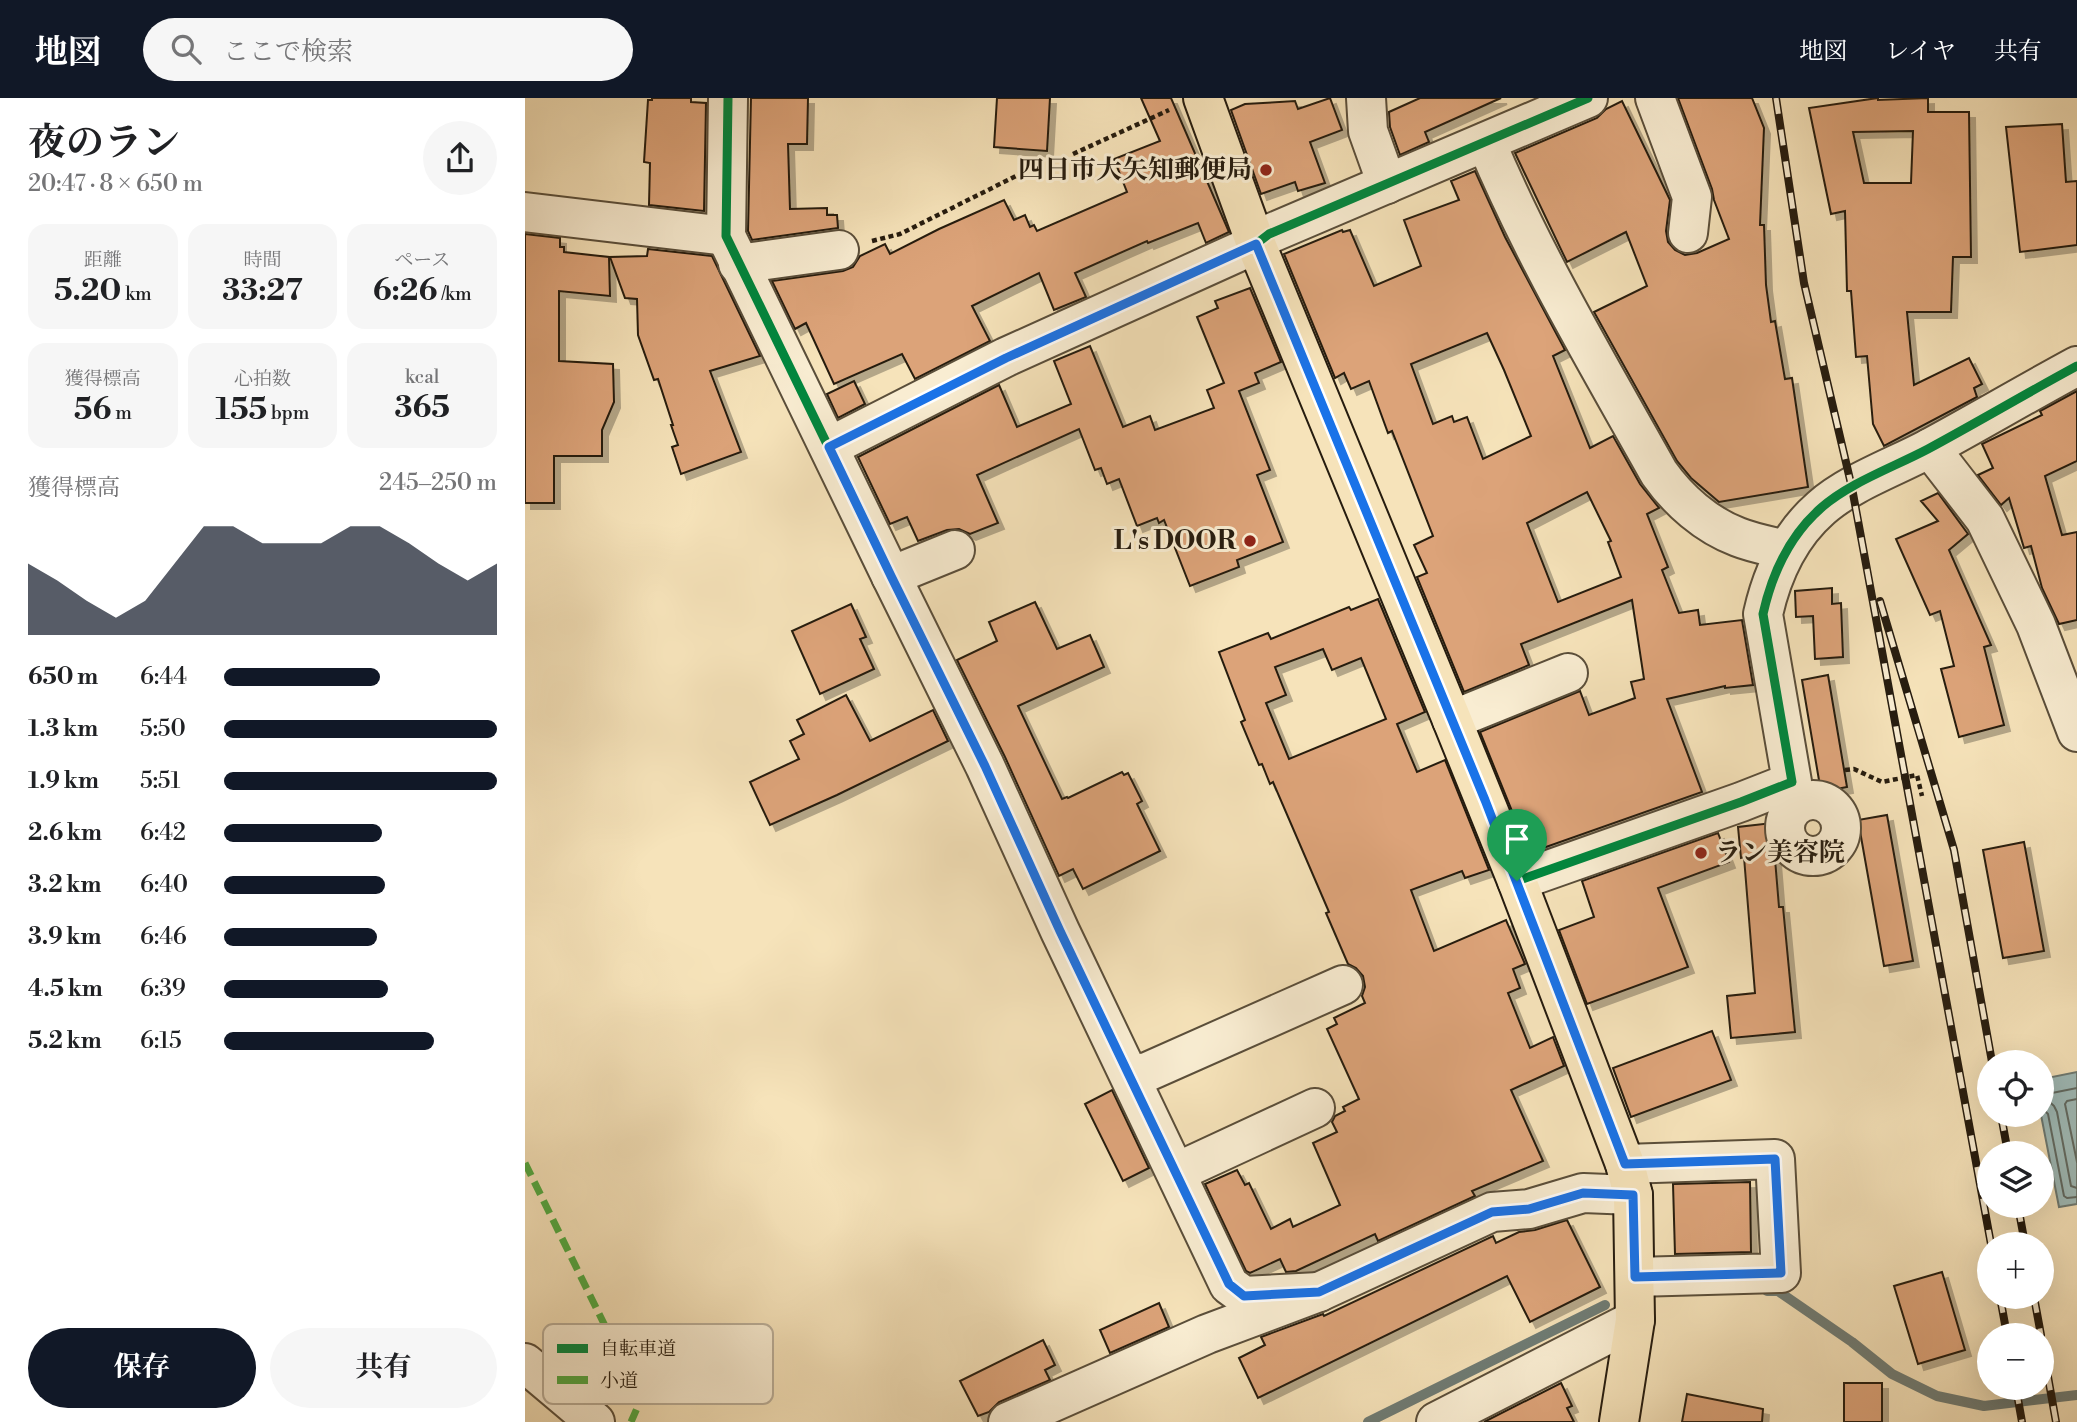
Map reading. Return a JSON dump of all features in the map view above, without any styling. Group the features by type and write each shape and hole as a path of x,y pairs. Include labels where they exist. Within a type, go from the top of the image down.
{"main road":[{"path":"1187,104 1256,244 1452,720 1517,881 1629,1180 1635,1320 1619,1422"}],"street":[{"path":"728,98 732,250 985,766 1060,931 1229,1284 1244,1296 1319,1292"},
{"path":"1366,98 1368,131 1387,184"},
{"path":"829,447 1006,358 1256,244 1269,234 1588,98"},
{"path":"1654,98 1692,197 1688,233"},
{"path":"1486,142 1505,188 1559,294 1671,489 1710,523 1737,537 1786,550"},
{"path":"525,212 732,250 839,250"},
{"path":"1517,881 1792,791 1827,803 1835,811 1840,820 1841,832 1838,842 1831,850 1821,855 1800,853 1791,846 1786,836 1785,825 1792,791 1763,614 1776,568 1804,526 1821,508 1852,488 2077,366"},
{"path":"1930,448 1985,519 2036,625 2077,732"},
{"path":"891,576 955,550"},
{"path":"1452,720 1569,673"},
{"path":"1130,1075 1147,1072 1343,985"},
{"path":"1177,1172 1315,1108"},
{"path":"1008,1422 1207,1334 1319,1292 1492,1212 1529,1209 1629,1180 1775,1159 1781,1273 1635,1277"},
{"path":"1436,1422 1635,1320"},
{"path":"525,1363 543,1378"},
{"path":"574,1404 595,1422"}],"path":[{"path":"1073,153 1187,104"},
{"path":"839,250 900,234 1024,172"},
{"path":"1845,770 1854,769 1882,782 1917,775 1923,796"}],"water":[{"path":"2077,1072 2077,1204 2059,1207 2054,1181 2054,1141 2046,1141 2043,1127 2054,1127 2054,1077"}],"building":[{"path":"691,98 691,102 706,103 704,211 649,205 650,163 644,162 648,100"},
{"path":"751,98 808,98 807,144 788,144 790,209 827,208 827,215 837,215 838,228 752,240 748,231"},
{"path":"997,98 1050,98 1047,151 994,147"},
{"path":"1141,98 1171,98 1229,232 1206,243 1198,223 1148,243 1147,241 1075,273 1086,297 1054,310 1039,273 972,306 990,341 915,379 902,354 834,384 806,323 795,329 772,281 843,271 853,267 860,256 885,244 890,254 1004,200 1014,220 1025,215 1030,227 1034,225 1037,231 1127,192 1114,159 1160,141"},
{"path":"1330,98 1342,130 1310,142 1325,183 1298,191 1295,182 1261,194 1231,110 1245,104 1295,101 1298,109"},
{"path":"1420,98 1501,98 1425,132 1429,142 1400,155 1390,127 1389,112"},
{"path":"1678,98 1752,98 1764,128 1760,225 1764,225 1766,285 1771,322 1775,321 1785,379 1792,378 1808,487 1719,502 1691,478 1677,461 1594,312 1647,286 1626,232 1567,262 1515,153 1597,118 1606,109 1622,101 1670,200 1666,231 1668,242 1675,250 1685,255 1697,253 1729,239"},
{"path":"1878,98 1928,98 1928,112 1969,112 1971,257 1953,257 1951,312 1907,312 1914,385 1969,358 1982,384 1974,388 1977,397 1884,446 1873,424 1867,356 1856,357 1851,291 1847,291 1845,211 1831,214 1809,108","holes":["1913,131 1911,183 1864,183 1853,132"]},
{"path":"2062,124 2066,182 2077,181 2077,245 2020,252 2006,127"},
{"path":"1475,171 1505,237 1565,350 1553,356 1590,448 1613,436 1640,484 1659,508 1647,514 1668,567 1662,570 1679,613 1698,610 1700,625 1742,620 1753,685 1725,686 1667,699 1702,792 1529,853 1480,732 1580,691 1589,715 1635,698 1631,682 1644,679 1632,600 1521,644 1529,665 1464,692 1417,577 1427,573 1414,545 1433,536 1392,431 1388,433 1369,381 1351,389 1344,373 1335,378 1284,254 1342,230 1350,230 1374,286 1421,266 1404,220 1459,200 1451,181","holes":["1487,333 1531,436 1483,459 1467,417 1454,422 1452,416 1433,424 1411,364","1587,492 1611,541 1608,542 1621,577 1558,602 1527,523"]},
{"path":"525,234 560,238 560,247 564,247 564,252 609,257 610,296 559,291 559,361 613,364 614,402 602,430 602,456 554,456 554,503 525,503"},
{"path":"648,249 712,256 760,356 710,371 741,452 681,474 672,447 678,445 673,425 658,379 654,380 638,335 637,299 625,298 610,257 647,256"},
{"path":"1250,288 1281,362 1255,373 1259,383 1239,391 1270,470 1257,475 1283,542 1237,560 1239,567 1190,586 1164,520 1159,523 1157,518 1137,526 1119,479 1107,484 1101,468 1095,470 1079,429 977,475 998,523 970,534 959,529 947,530 918,541 907,517 890,524 858,457 999,385 1017,427 1071,404 1054,361 1090,346 1123,427 1150,416 1155,430 1214,408 1207,390 1224,383 1197,317 1218,308 1215,301"},
{"path":"854,381 865,404 838,418 827,394"},
{"path":"2077,391 2077,461 2045,476 2062,535 2077,532 2077,620 2059,624 2042,588 2031,546 2024,548 2009,498 2001,505 1978,475 1993,468 1982,444 2042,415 2040,411"},
{"path":"1938,493 1968,534 1949,550 1991,645 1984,647 2004,725 1959,737 1941,669 1954,666 1940,611 1930,615 1896,539 1938,521 1921,501"},
{"path":"1832,588 1832,604 1841,603 1843,657 1815,659 1813,616 1796,617 1795,591"},
{"path":"1378,599 1425,712 1397,724 1417,772 1445,760 1489,870 1465,878 1462,871 1411,890 1434,951 1506,920 1525,964 1513,969 1520,988 1508,993 1530,1048 1553,1037 1564,1066 1511,1090 1543,1161 1472,1191 1475,1196 1378,1241 1375,1234 1296,1271 1286,1272 1280,1259 1250,1273 1246,1271 1205,1184 1237,1170 1245,1185 1249,1183 1271,1229 1290,1219 1293,1227 1340,1205 1313,1143 1337,1132 1332,1122 1335,1116 1345,1111 1343,1107 1359,1099 1327,1029 1337,1024 1334,1018 1365,1003 1362,996 1365,987 1363,976 1348,964 1326,913 1329,912 1273,782 1270,784 1262,764 1259,765 1241,722 1245,720 1219,652 1268,633 1271,639 1349,607 1351,610","holes":["1323,649 1332,670 1361,658 1386,719 1289,759 1266,703 1286,695 1275,667"]},
{"path":"1035,602 1057,649 1090,635 1104,667 1018,706 1062,799 1122,772 1124,775 1128,773 1142,801 1137,804 1160,851 1083,889 1073,869 1059,876 957,660 997,641 989,622"},
{"path":"851,604 866,637 860,639 874,669 820,694 792,631"},
{"path":"1828,675 1847,787 1821,792 1802,680"},
{"path":"846,695 870,741 933,710 948,741 770,825 750,782 799,759 790,741 804,734 797,720"},
{"path":"1887,815 1913,961 1884,966 1858,820"},
{"path":"1772,823 1779,907 1783,907 1795,1032 1731,1038 1727,996 1755,993 1744,857 1741,858 1738,827"},
{"path":"1718,833 1729,862 1658,888 1688,967 1587,1004 1559,930 1594,917 1582,881"},
{"path":"2024,842 2044,951 2003,958 1983,850"},
{"path":"1712,1031 1731,1080 1631,1117 1613,1068"},
{"path":"1112,1090 1149,1168 1123,1181 1085,1104"},
{"path":"1750,1182 1751,1252 1675,1254 1673,1184"},
{"path":"1567,1220 1600,1287 1530,1322 1507,1276 1258,1398 1239,1358 1265,1345 1261,1337 1323,1314 1324,1316 1493,1236 1496,1243 1519,1232"},
{"path":"1942,1272 1965,1350 1918,1364 1894,1286"},
{"path":"1159,1303 1169,1327 1110,1353 1100,1330"},
{"path":"1043,1340 1055,1365 1045,1370 1050,1380 999,1402 989,1412 978,1416 960,1381"},
{"path":"1561,1383 1572,1406 1567,1408 1574,1422 1484,1422"},
{"path":"1844,1383 1882,1383 1882,1422 1844,1422"},
{"path":"1687,1394 1763,1409 1762,1422 1682,1422"}],"waterway":[{"path":"1767,1291 1778,1291 1852,1342 1892,1374 1937,1396 1984,1406 2077,1395"},
{"path":"1368,1422 1605,1305"}],"railway":[{"path":"1776,98 1804,283 1852,488 1989,1232"},
{"path":"1880,601 1954,850 1990,1050"},
{"path":"2003,1127 2006,1141"},
{"path":"2020,1218 2023,1232"},
{"path":"2002,1309 2005,1323"},
{"path":"2036,1309 2039,1323"},
{"path":"2018,1400 2022,1422"},
{"path":"2052,1400 2056,1422"}],"marked path":[{"path":"525,1163 604,1324"},
{"path":"631,1422 638,1404"}],"cycle path":[{"path":"728,98 726,236 985,766 1060,931 1229,1285 1244,1296 1319,1292"},
{"path":"829,447 1006,357 1256,244 1269,234 1588,98"},
{"path":"1517,881 1792,782 1763,614 1771,584 1791,543 1810,519 1832,499 2077,366"}],"place":[{"name":"四日市大矢知郵便局","path":"1266,170"},
{"name":"L's DOOR","path":"1250,541"},
{"name":"ラン美容院","path":"1701,853"}],"route":[{"path":"1256,244 1517,881 1625,1164 1775,1159 1781,1273 1635,1277 1633,1195 1583,1193 1529,1209 1492,1212 1319,1292 1244,1296 1238,1293 1229,1284 1060,931 985,766 829,447 1006,358 1256,244"}]}
